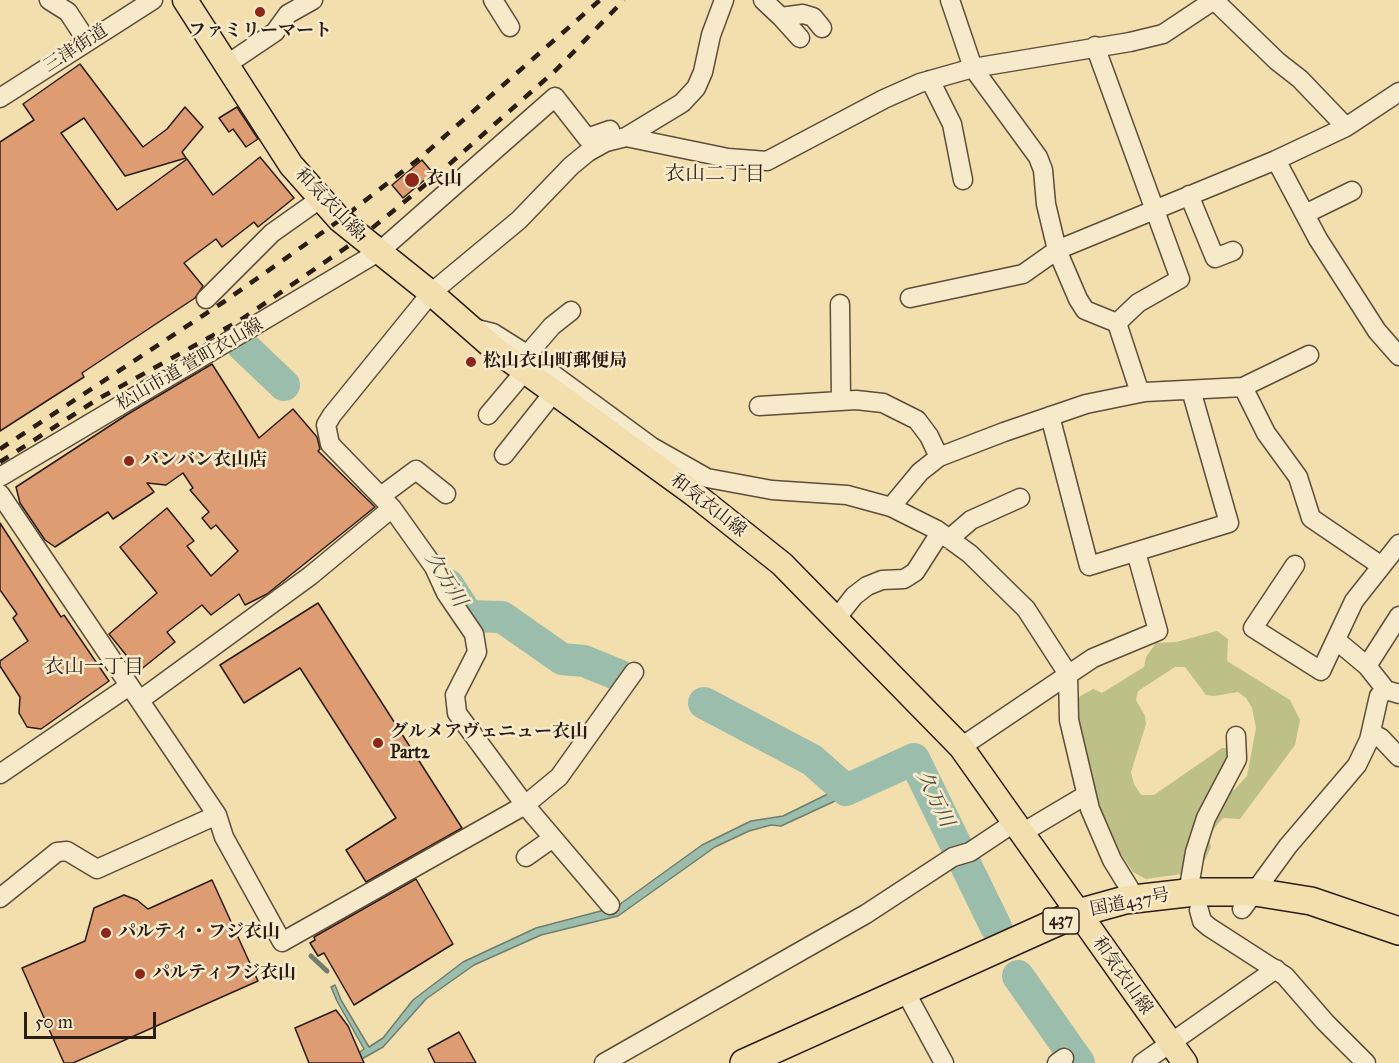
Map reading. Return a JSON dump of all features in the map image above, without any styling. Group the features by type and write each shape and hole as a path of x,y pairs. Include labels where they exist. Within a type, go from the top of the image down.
{"highway":[{"name":"国道437号","path":"744,1063 908,998 1136,899 1311,901 1399,931"},
{"name":"国道437号","path":"1083,921 1128,918 1194,901"},
{"name":"国道437号","path":"1248,901 1307,918 1399,950"},
{"name":"国道437号","path":"782,1063 908,998"}],"main road":[{"name":"和気衣山線","path":"185,0 291,165 354,232 380,251 471,328 526,363 554,392 694,494 782,564 961,747 1185,1063"}],"street":[{"path":"49,0 68,12 87,41"},
{"name":"三津街道","path":"0,98 153,0"},
{"path":"226,65 275,32 288,14 313,0"},
{"path":"493,0 510,27"},
{"path":"610,904 525,805 456,710 455,695 476,657 476,638 434,567 386,502 330,444 326,425 431,293 519,220 571,166 588,152 606,142 626,137 666,115 682,103 696,88 724,0"},
{"path":"773,10 796,0"},
{"path":"950,0 973,68 1038,157 1043,170 1046,204 1057,250 1085,310 1117,323 1140,393"},
{"path":"626,137 728,158 767,160 884,99 930,80 973,68 1130,42 1163,34 1215,0 1277,61 1300,79 1346,127"},
{"path":"773,10 813,17 822,28"},
{"path":"773,10 800,38"},
{"path":"1095,46 1180,279 1138,303 1117,323"},
{"path":"930,80 952,124 963,180"},
{"path":"910,298 1023,274 1057,250 1276,160 1346,127 1399,92"},
{"name":"松山市道 萱町衣山線","path":"0,477 380,251 555,97 587,138 622,125 626,137"},
{"path":"1276,160 1305,214 1377,331 1399,356"},
{"path":"1305,214 1352,191"},
{"path":"1189,195 1215,258 1233,251"},
{"path":"206,299 272,233 321,199"},
{"path":"840,304 841,401"},
{"path":"488,415 552,326 571,311"},
{"path":"891,507 920,472 939,457 1050,416 1086,404 1140,393 1243,387 1309,355"},
{"path":"526,363 652,447 707,478 772,490 847,495 891,507 945,536 979,562 1026,609 1068,674 1069,720 1086,795 1112,860 1136,899"},
{"path":"1243,387 1266,433 1298,477 1311,518 1380,565"},
{"path":"1050,416 1089,566 1229,523 1191,390"},
{"path":"504,455 554,392"},
{"path":"759,406 841,401 883,403 917,420 929,436 939,457"},
{"path":"0,774 134,693 310,576 416,470 447,494"},
{"path":"0,494 217,815 225,837 282,942 525,805 559,777 634,672"},
{"path":"836,619 854,596 867,586 882,580 904,579 912,575 945,536 971,520 1020,498"},
{"path":"1295,565 1253,628 1321,671 1354,601 1380,565 1399,544"},
{"path":"961,747 1068,674 1118,646 1158,632 1136,552"},
{"path":"1367,666 1399,616"},
{"path":"1248,901 1288,846 1357,765 1371,733 1379,696 1393,692 1336,640"},
{"path":"1371,733 1382,738 1399,757"},
{"path":"1236,736 1237,759 1206,818 1195,852 1194,901 1202,921 1276,969 1365,1063"},
{"path":"604,1063 866,914 961,855 1086,795"},
{"path":"0,898 57,852 67,852 98,869 217,815"},
{"path":"526,857 553,838"},
{"path":"1142,1063 1276,969"},
{"path":"908,998 944,1063"}],"green space":[{"path":"1217,631 1228,639 1227,661 1290,700 1300,720 1295,745 1240,819 1223,818 1208,836 1211,847 1205,860 1181,874 1146,879 1133,872 1111,839 1094,793 1076,719 1077,698 1093,689 1102,693 1144,667 1146,657 1156,643 1176,642","holes":["1175,667 1185,667 1206,695 1238,692 1246,698 1252,708 1256,728 1247,776 1234,790 1227,790 1216,782 1220,770 1229,760 1229,748 1222,748 1154,795 1141,795 1134,784 1131,772 1146,724 1145,716 1136,700 1138,691"]}],"shaded area":[{"path":"840,788 848,795 781,826 771,825 749,831 715,847 618,916 541,935 474,965 426,999 383,1047 360,1060 357,1054 364,1049 331,987 335,985 341,1000 369,1047 383,1038 413,1000 463,962 536,928 616,907 702,845 751,821 783,816"}],"building":[{"path":"80,64 143,147 167,129 185,107 203,127 182,152 186,158 125,176 84,118 61,133 117,210 187,159 213,195 260,157 294,198 258,227 254,222 222,247 216,239 184,263 203,286 195,298 82,373 84,377 0,431 0,142 34,120 23,104"},
{"path":"237,107 258,139 246,147 233,129 229,132 219,118"},
{"path":"422,160 433,173 403,198 392,185"},
{"path":"212,364 259,438 293,409 317,437 320,449 318,451 375,507 267,594 245,605 239,594 211,615 202,605 167,632 175,642 139,671 109,634 157,593 120,547 167,508 194,541 187,546 211,576 238,551 216,525 211,529 202,518 209,512 190,490 193,488 183,473 166,485 147,483 154,492 113,519 108,512 55,547 45,540 20,503 16,487 128,414"},
{"path":"0,523 61,617 64,615 109,681 41,729 27,727 19,713 20,697 0,666 0,661 28,641 13,618 17,614 0,590"},
{"name":"グルメアヴェニュー衣山 Part2","path":"318,603 462,828 366,882 346,850 396,818 300,668 244,703 220,665"},
{"name":"パルティフジ衣山","path":"416,879 453,944 354,1005 324,953 318,956 310,943 315,940 314,937"},
{"name":"パルティフジ衣山","path":"212,880 258,981 73,1063 64,1063 22,968 85,941 94,908 124,895 137,900 148,909"},
{"path":"336,1010 348,1026 364,1063 309,1063 295,1028"},
{"path":"459,1032 476,1063 435,1063 428,1049"}],"waterway":[{"name":"久万川","path":"243,346 284,385"},
{"name":"久万川","path":"448,585 468,616 502,617 562,659 584,661 621,676"},
{"name":"久万川","path":"704,703 812,760 846,790 914,759 996,927"},
{"path":"311,956 327,971"},
{"name":"久万川","path":"1018,976 1079,1063"}],"railway":[{"path":"0,449 225,301 340,220 420,158 600,0"},
{"path":"0,462 98,399 239,321 360,238 436,176 556,70 624,0"}],"place":[{"name":"ファミリーマート","path":"260,12"},
{"name":"衣山","path":"412,180"},
{"name":"松山衣山町郵便局","path":"471,362"},
{"name":"バンバン衣山店","path":"129,461"},
{"name":"グルメアヴェニュー衣山 Part2","path":"378,743"},
{"name":"パルティ・フジ衣山","path":"106,933"},
{"name":"パルティフジ衣山","path":"140,974"}],"district":[{"name":"衣山二丁目","path":"715,175"},
{"name":"衣山一丁目","path":"94,668"}]}
